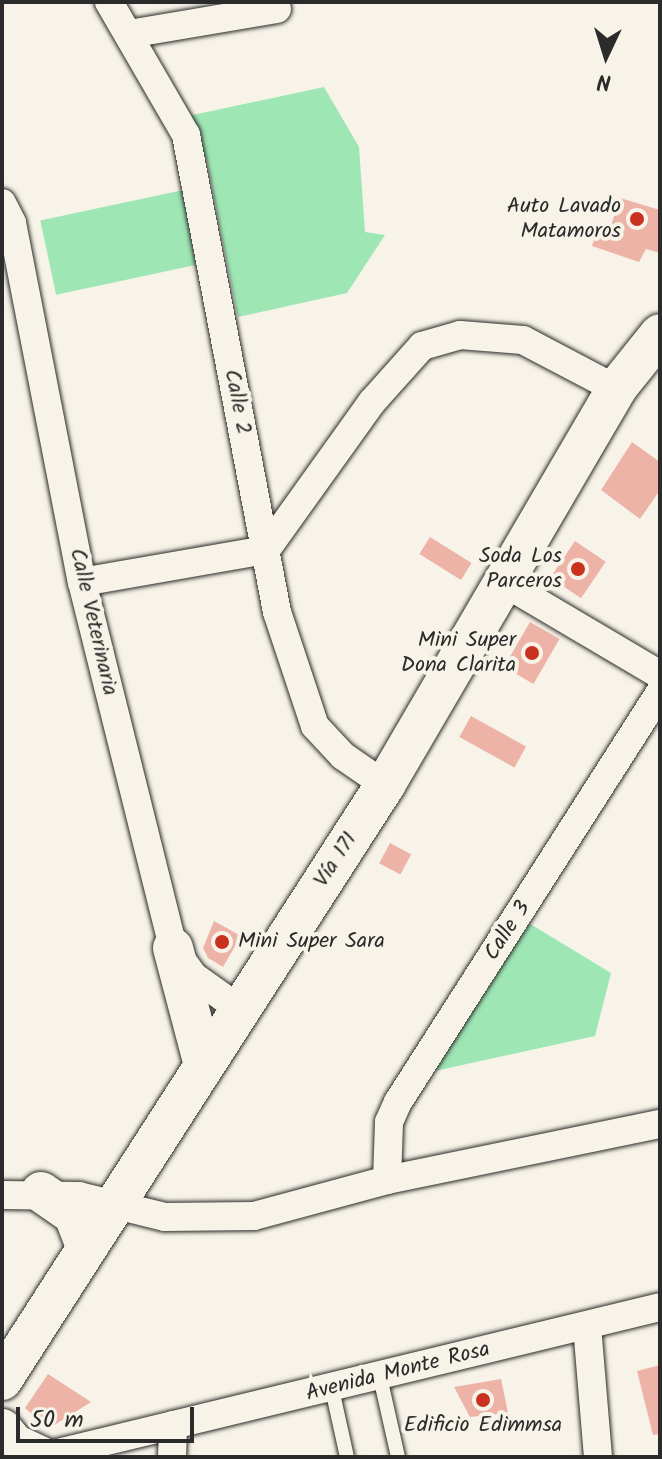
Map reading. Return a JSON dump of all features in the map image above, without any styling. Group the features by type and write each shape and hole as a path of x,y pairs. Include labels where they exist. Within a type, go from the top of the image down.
{"main road":[{"name":"Vía 171","path":"2,1380 385,785 616,389 660,334"},
{"path":"173,948 204,1065"},
{"path":"21,1194 74,1215 86,1247"},
{"path":"2,1429 14,1444 42,1457"}],"street":[{"name":"Calle 2","path":"109,2 186,135 277,612 315,726 343,756 385,785"},
{"path":"129,34 277,9"},
{"name":"Calle Veterinaria","path":"2,203 12,223 82,582 173,948 193,976 241,1010"},
{"path":"82,582 266,550 372,402 422,346 460,335 523,340 616,389"},
{"path":"503,582 660,675"},
{"name":"Calle 3","path":"387,1180 389,1122 398,1102 660,692"},
{"path":"21,1194 114,1204 165,1217 254,1216 387,1180 660,1124"},
{"name":"Avenida Monte Rosa","path":"42,1457 660,1307"},
{"path":"587,1326 598,1457"},
{"path":"172,1457 173,1425"}],"lane":[{"path":"380,1377 398,1457"},
{"path":"332,1389 347,1457"}],"green space":[{"path":"324,87 359,147 365,232 385,235 347,293 238,317 207,161 188,116"},
{"path":"188,189 204,263 56,295 40,220"},
{"path":"527,922 611,973 595,1036 435,1071"}],"building":[{"path":"620,198 660,210 660,253 646,249 639,262 592,246 599,224 610,229"},
{"path":"632,442 660,462 660,490 640,519 601,490"},
{"path":"430,537 472,563 461,580 419,554"},
{"name":"Soda Los Parceros","path":"575,541 606,562 581,598 550,577"},
{"name":"Mini Super Dona Clarita","path":"530,622 559,639 533,684 504,667"},
{"path":"471,716 526,747 514,768 459,737"},
{"path":"390,843 411,854 400,875 379,863"},
{"name":"Mini Super Sara","path":"214,921 241,936 223,967 208,958 203,948"},
{"path":"660,1365 660,1434 653,1435 637,1371"},
{"path":"48,1374 91,1402 48,1429 25,1408"},
{"name":"Edificio Edimmsa","path":"501,1379 508,1413 470,1417 454,1387"}],"place":[{"name":"Auto Lavado Matamoros","path":"637,219"},
{"name":"Soda Los Parceros","path":"578,569"},
{"name":"Mini Super Dona Clarita","path":"532,653"},
{"name":"Mini Super Sara","path":"222,942"},
{"name":"Edificio Edimmsa","path":"483,1400"}]}
